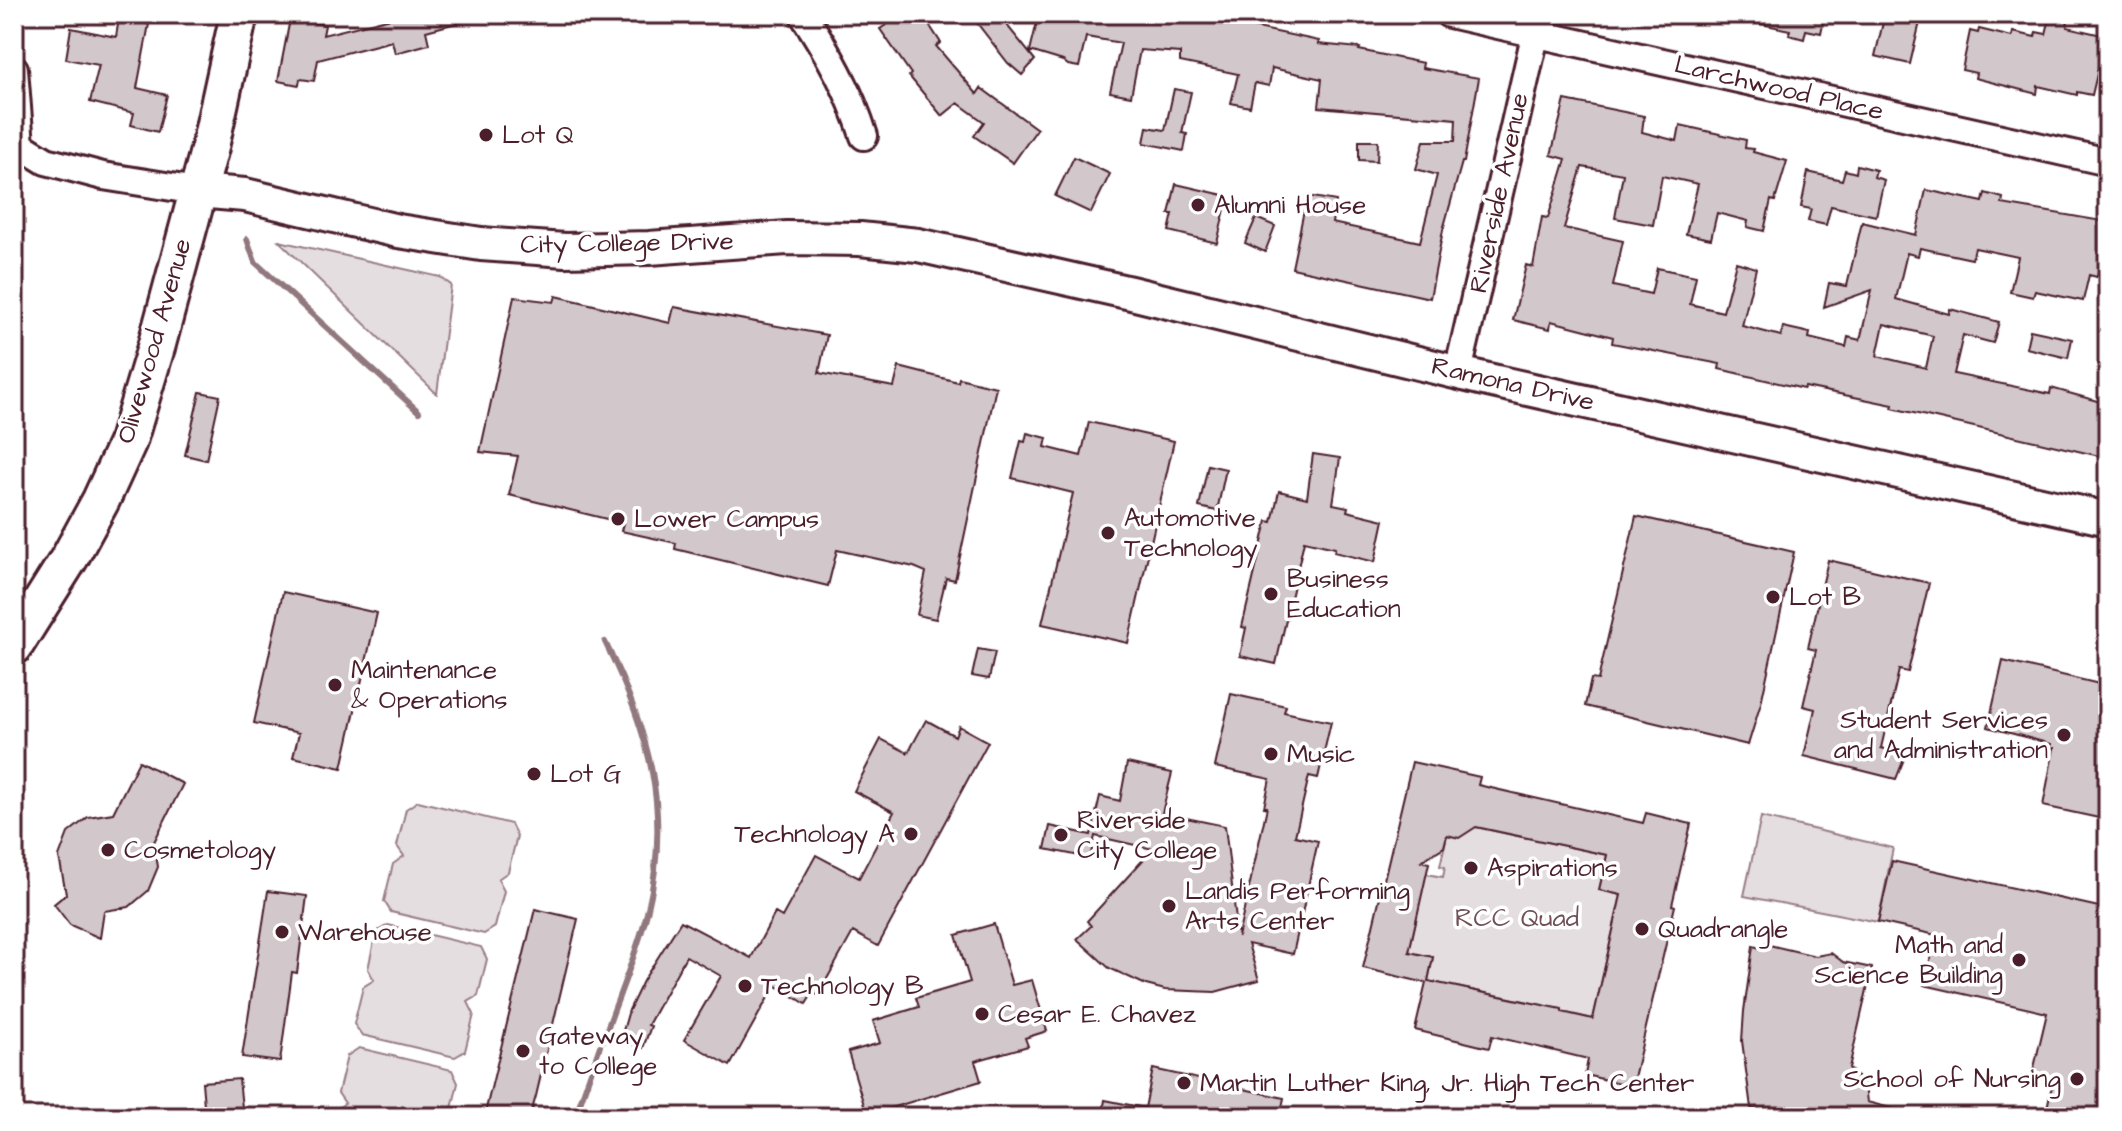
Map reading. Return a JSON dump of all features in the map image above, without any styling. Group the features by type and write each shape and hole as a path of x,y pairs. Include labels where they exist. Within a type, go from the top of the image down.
{"main road":[{"name":"Olivewood Avenue","path":"14,646 70,557 128,441 197,191 239,14"}],"street":[{"path":"803,14 833,60 853,100 864,136"},
{"name":"Larchwood Place","path":"1449,14 1538,24 2108,162"},
{"name":"Riverside Avenue","path":"1458,372 1538,24"},
{"path":"14,69 20,145 46,161 103,176 197,191"},
{"name":"City College Drive","path":"197,191 245,195 398,231 481,244 565,250 649,248 787,238 860,239 918,245"},
{"name":"Ramona Drive","path":"918,245 1458,372 2108,519"}],"green space":[{"path":"279,241 440,277 451,285 437,394"},
{"path":"418,801 511,824 517,836 508,872 498,879 504,891 495,927 484,934 391,912 384,901 393,864 404,856 397,846 406,809"},
{"path":"1761,817 1893,848 1878,922 1744,896"},
{"name":"RCC Quad","path":"1471,826 1607,855 1599,890 1621,895 1593,1019 1562,1012 1562,1009 1428,981 1433,957 1409,952 1426,874 1443,877 1445,867 1440,866 1447,835"},
{"path":"388,925 481,947 487,959 478,996 468,1002 474,1014 465,1051 455,1057 362,1035 354,1024 363,987 374,980 368,969 376,932"},
{"path":"359,1048 452,1070 458,1083 450,1117 333,1117 334,1111 345,1103 338,1093 347,1056"}],"building":[{"path":"407,14 467,14 468,20 426,31 429,44 395,53 392,41 318,60 314,81 300,79 299,85 278,81 290,19 325,25 323,35"},
{"path":"903,14 922,14 941,43 936,46 977,94 981,88 1037,129 1013,163 974,136 984,122 958,103 942,116 909,76 911,74 880,29"},
{"path":"970,14 998,14 1035,60 1022,75 1008,63"},
{"path":"1039,14 1192,14 1319,41 1318,44 1360,48 1423,63 1422,68 1479,78 1464,162 1443,230 1430,298 1292,268 1307,196 1336,201 1332,223 1420,242 1437,175 1416,169 1424,141 1455,141 1456,119 1319,107 1322,79 1272,68 1269,86 1255,83 1250,107 1231,103 1238,74 1180,62 1180,53 1140,50 1131,96 1110,92 1121,43 1086,37 1079,67 1068,65 1030,51"},
{"path":"1752,14 1825,14 1821,33 1806,30 1804,39 1789,35 1790,30 1751,22"},
{"path":"1885,14 1917,14 1915,21 1920,22 1910,64 1875,56"},
{"path":"2051,14 2069,14 2067,27 2106,36 2092,95 2077,92 2077,95 2038,86 2037,94 1975,78 1976,73 1962,70 1970,31 1978,33 1979,29 2012,37 2013,32 2035,37 2036,32 2046,34"},
{"path":"119,18 149,24 137,88 167,95 158,132 131,125 134,113 90,102 99,65 66,59 71,28 116,37"},
{"path":"1174,89 1191,92 1182,133 1187,134 1184,151 1144,143 1147,127 1165,130"},
{"path":"1565,100 1644,116 1642,132 1677,141 1680,125 1746,140 1745,148 1787,161 1775,201 1771,200 1764,231 1747,227 1748,221 1717,213 1711,239 1686,234 1698,184 1662,176 1653,225 1615,218 1623,174 1582,167 1564,228 1623,241 1613,286 1651,294 1657,268 1696,276 1690,304 1723,312 1736,262 1756,268 1742,326 1781,336 1783,327 1810,333 1809,338 1846,347 1848,337 1860,340 1872,290 1824,307 1829,283 1847,286 1862,222 1916,235 1926,190 1983,202 1985,193 2003,198 2002,204 2108,222 2108,274 2099,272 2097,277 2089,275 2083,301 2035,291 2033,297 2010,292 2018,257 1975,248 1972,259 1920,248 1918,256 1907,253 1896,299 1949,314 1950,309 1999,322 1993,343 1963,335 1954,374 2050,394 2051,388 2108,404 2108,458 1892,408 1893,405 1719,369 1720,364 1612,343 1613,337 1551,321 1550,329 1513,320 1526,265 1533,267 1542,217 1548,218 1566,159 1551,155","holes":["1884,324 1933,336 1926,368 1877,356"]},
{"path":"1359,141 1378,141 1377,161 1359,160"},
{"path":"1074,157 1110,174 1091,213 1055,196"},
{"path":"1857,165 1876,170 1874,177 1884,180 1876,216 1831,206 1826,225 1808,221 1811,209 1801,207 1808,172 1842,180 1845,170 1856,173"},
{"name":"Alumni House","path":"1176,184 1228,196 1217,243 1169,231 1173,214 1169,214"},
{"path":"1256,218 1275,226 1265,252 1245,243"},
{"path":"556,296 670,323 674,307 827,335 819,373 894,387 899,367 958,382 959,378 996,387 955,580 946,578 936,619 917,615 926,572 914,567 837,550 828,586 675,549 676,543 621,531 623,523 509,495 518,456 480,452 514,297 554,302"},
{"path":"2030,330 2072,339 2068,358 2026,348"},
{"path":"200,392 220,396 206,460 185,455"},
{"name":"Automotive Technology","path":"1089,422 1174,441 1128,643 1042,624 1073,493 1012,478 1021,441 1025,442 1027,433 1047,438 1045,447 1081,456"},
{"name":"Business Education","path":"1313,454 1340,458 1333,504 1348,507 1347,511 1384,520 1375,562 1304,541 1276,664 1240,656 1246,628 1242,627 1267,521 1272,522 1279,491 1307,498"},
{"path":"1208,465 1226,469 1217,511 1199,507"},
{"path":"1636,516 1794,552 1761,703 1748,745 1585,706 1591,679 1598,680"},
{"path":"1828,560 1929,583 1908,672 1899,670 1881,748 1906,754 1896,779 1804,756 1815,709 1803,706 1816,650 1808,648"},
{"path":"283,592 377,613 342,768 293,757 299,733 254,723"},
{"path":"978,649 995,652 989,679 972,676"},
{"name":"Student Services and Administration","path":"2003,661 2108,686 2108,820 2043,806 2054,748 2051,744 1988,727"},
{"path":"1231,694 1286,706 1284,712 1331,722 1318,778 1309,776 1295,836 1318,841 1293,954 1248,944 1259,980 1215,992 1165,990 1109,968 1077,939 1091,926 1087,921 1153,849 1095,836 1090,858 1045,849 1050,826 1091,835 1100,796 1120,801 1127,763 1172,773 1162,813 1225,826 1238,937 1267,807 1264,807 1270,779 1215,767"},
{"path":"926,720 955,736 959,726 988,742 878,946 853,932 818,995 813,993 806,1004 775,985 730,1066 684,1040 721,976 686,956 648,1025 651,1026 643,1048 620,1041 629,1010 643,981 681,921 751,958 775,913 782,917 816,855 859,878 894,812 854,791 881,739 908,753"},
{"name":"Cosmetology","path":"139,761 183,784 154,842 158,867 148,891 129,907 104,911 100,938 70,925 54,904 66,894 59,857 68,833 88,817 113,813"},
{"name":"Quadrangle","path":"1412,762 1480,777 1478,785 1643,823 1646,813 1691,824 1672,905 1675,906 1632,1086 1585,1075 1588,1059 1492,1036 1489,1048 1415,1030 1426,983 1363,968","holes":["1476,827 1607,855 1599,890 1621,895 1593,1019 1562,1012 1562,1009 1428,981 1433,957 1409,952 1429,863 1421,861 1444,847 1447,835 1459,838"]},
{"name":"Math and Science Building","path":"1892,861 2108,909 2108,1117 2045,1117 2053,1081 2032,1076 2047,1013 1924,985 1936,935 1878,922"},
{"path":"268,891 307,896 297,973 292,972 280,1062 242,1057"},
{"path":"535,909 578,919 536,1096 530,1117 484,1117"},
{"name":"Cesar E. Chavez","path":"994,924 1012,985 1032,980 1047,1031 1025,1038 1028,1046 975,1061 981,1081 867,1115 848,1052 880,1043 873,1021 919,1007 916,998 970,982 956,935"},
{"path":"1765,944 1816,956 1831,953 1843,962 1872,968 1849,1068 1865,1086 1867,1102 1902,1111 1901,1117 1790,1117 1751,1108 1742,1041 1744,1011 1753,946 1764,949"},
{"name":"Martin Luther King, Jr. High Tech Center","path":"1153,1069 1284,1098 1280,1117 1102,1117 1105,1100 1145,1108"},
{"path":"239,1079 243,1117 205,1117 202,1082"}],"waterway":[{"path":"247,239 255,262 419,412"},
{"path":"603,1041 647,913 657,841 657,807 645,741 605,642"},
{"path":"575,1117 600,1046"}],"place":[{"name":"Lot Q","path":"486,135"},
{"name":"Alumni House","path":"1198,205"},
{"name":"Lower Campus","path":"618,519"},
{"name":"Automotive Technology","path":"1108,533"},
{"name":"Business Education","path":"1271,594"},
{"name":"Lot B","path":"1773,597"},
{"name":"Maintenance & Operations","path":"335,685"},
{"name":"Student Services and Administration","path":"2064,735"},
{"name":"Music","path":"1271,754"},
{"name":"Lot G","path":"534,774"},
{"name":"Technology A","path":"911,834"},
{"name":"Riverside City College","path":"1061,835"},
{"name":"Cosmetology","path":"108,850"},
{"name":"Aspirations","path":"1471,868"},
{"name":"Landis Performing Arts Center","path":"1169,906"},
{"name":"Quadrangle","path":"1642,929"},
{"name":"Warehouse","path":"282,932"},
{"name":"Math and Science Building","path":"2019,960"},
{"name":"Technology B","path":"745,986"},
{"name":"Cesar E. Chavez","path":"982,1014"},
{"name":"Gateway to College","path":"523,1051"},
{"name":"School of Nursing","path":"2077,1079"},
{"name":"Martin Luther King, Jr. High Tech Center","path":"1184,1083"}]}
